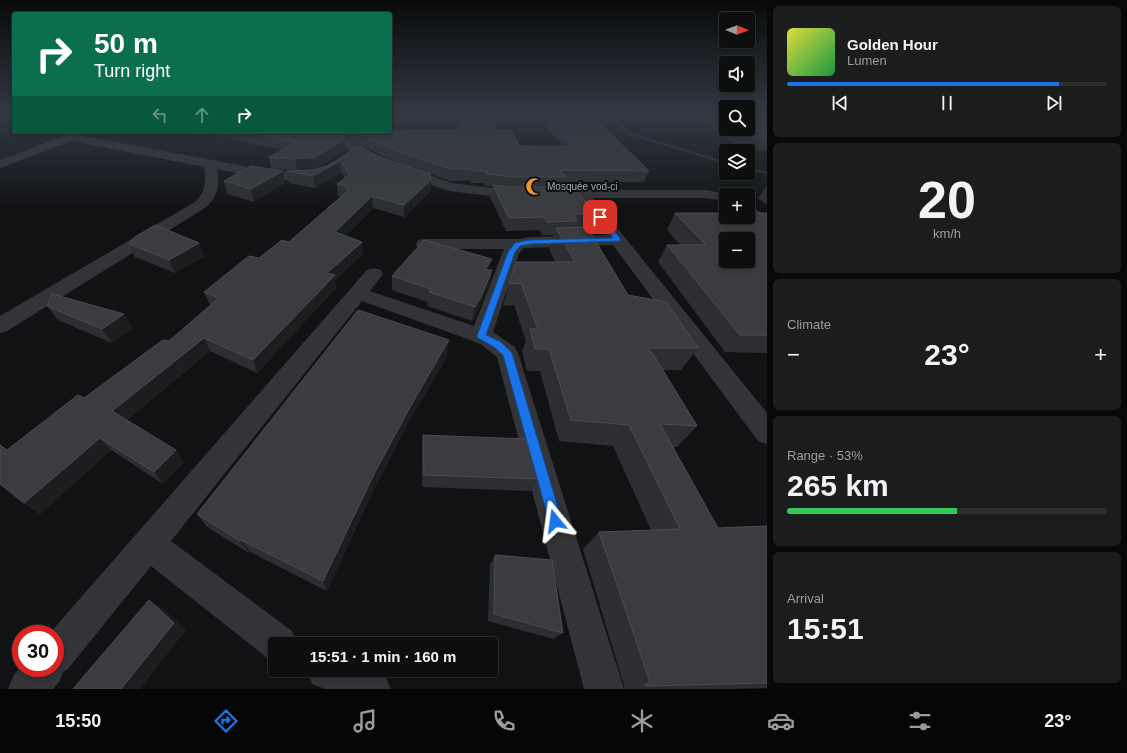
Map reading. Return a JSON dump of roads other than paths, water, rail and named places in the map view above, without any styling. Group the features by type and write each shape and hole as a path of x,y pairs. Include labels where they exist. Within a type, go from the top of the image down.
{"street":[{"path":"0,164 46,146"},
{"path":"131,146 210,164 292,177 310,176 323,173 329,169"},
{"path":"352,146 383,163 449,187 509,194 706,194 719,196"},
{"path":"346,157 357,149"},
{"path":"0,326 9,311 208,199 211,191 210,164"},
{"path":"582,194 767,432"},
{"path":"755,216 767,225"},
{"path":"424,244 518,244 530,242 618,240"},
{"path":"481,336 511,252 518,244"},
{"path":"64,645 366,284 498,344 507,353 604,689"},
{"path":"148,544 270,637"},
{"path":"28,689 38,677"},
{"path":"343,677 371,689"}],"waterway":[{"path":"670,146 719,161"},
{"path":"755,170 767,173"}],"place":[{"name":"Mosquée vod-ci","path":"534,186"}]}
